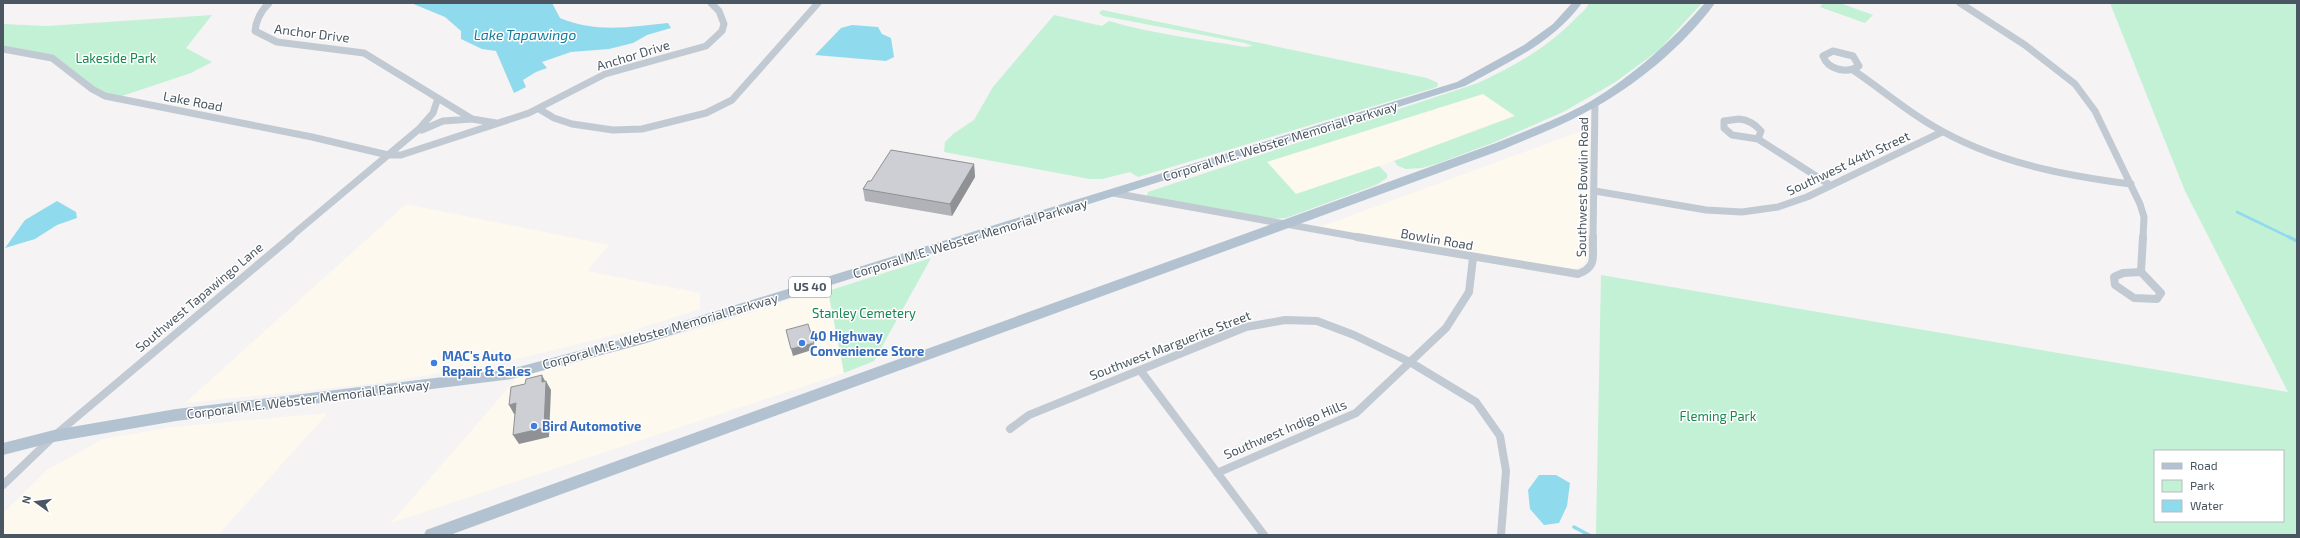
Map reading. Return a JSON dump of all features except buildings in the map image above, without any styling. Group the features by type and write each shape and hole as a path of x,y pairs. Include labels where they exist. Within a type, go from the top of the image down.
{"main road":[{"name":"Corporal M.E. Webster Memorial Parkway","path":"3,449 54,436 176,415 511,374 643,339 1461,84 1528,47 1557,26 1577,3"},
{"path":"432,535 1500,146 1595,103 1634,75 1669,46 1710,3"}],"street":[{"name":"Anchor Drive","path":"269,3 262,9 255,23 255,31 262,38 275,42 348,48 364,53 472,118"},
{"name":"Anchor Drive","path":"415,133 443,121 472,118 497,123 539,109 605,74 706,46 722,31 724,24 719,11 711,3"},
{"path":"539,109 554,118 572,124 613,130 642,129 706,114 732,100 818,3"},
{"path":"1960,3 2025,45 2060,71 2075,84 2095,111 2131,184 2144,217 2141,272 2161,292 2157,299 2144,301 2128,296 2115,285 2114,277 2122,273 2141,272"},
{"name":"Lake Road","path":"3,49 36,54 57,60 84,84 105,96 312,137 388,155"},
{"path":"1853,70 1857,68 1859,63 1849,54 1833,51 1823,56 1826,63 1836,68 1853,70 1942,132 2011,161 2045,171 2131,184"},
{"path":"415,133 431,117 438,104 438,98"},
{"name":"Southwest Bowlin Road","path":"1588,270 1592,266 1595,191 1595,103"},
{"path":"1758,139 1761,131 1756,124 1744,119 1732,118 1724,121 1724,128 1732,135 1758,139 1830,185"},
{"path":"388,155 401,155 497,123"},
{"name":"Southwest 44th Street","path":"1595,191 1688,208 1742,212 1790,204 1942,132"},
{"name":"Southwest Tapawingo Lane","path":"3,485 54,436 415,133"},
{"name":"Bowlin Road","path":"1113,193 1282,225 1569,274 1588,270"},
{"name":"Southwest Indigo Hills","path":"1217,473 1356,413 1446,328 1469,292 1473,258"},
{"name":"Southwest Marguerite Street","path":"1010,429 1029,415 1246,327 1285,320 1317,321 1354,335 1410,362 1476,402 1500,436 1506,471 1501,535"},
{"path":"1140,370 1264,535"}],"shaded area":[{"path":"1483,94 1515,115 1394,161 1296,194 1267,162"},
{"path":"1589,128 1588,253 1584,264 1575,269 1317,228"},
{"path":"406,204 609,245 587,271 700,293 700,309 631,331 501,363 380,383 185,403"},
{"path":"827,288 844,373 391,523 517,378 702,328"},
{"path":"328,413 218,535 3,535 3,513 47,470 103,439 172,427"}],"green space":[{"path":"1589,3 1702,3 1659,50 1614,83 1563,112 1495,142 1439,163 1422,168 1406,169 1398,166 1394,161 1515,116 1483,94 1267,162 1296,194 1379,166 1387,174 1387,178 1376,185 1286,218 1271,219 1147,196 1148,192 1478,83 1530,56 1553,39 1585,9"},
{"path":"1823,3 1840,3 1873,15 1865,23 1820,7"},
{"name":"Fleming Park","path":"2110,3 2297,3 2297,535 1596,535 1601,275 2288,392 2185,191"},
{"path":"1102,10 1427,78 1438,83 1437,87 1138,177 1130,172 1102,179 1090,179 944,152 945,142 953,134 974,120 993,87 1054,15 1102,26 1109,21 1125,26 1176,36 1244,47 1253,46 1245,43 1103,16 1099,13"},
{"name":"Lakeside Park","path":"212,15 186,48 212,62 191,73 116,98 105,96 57,60 3,50 3,24 47,26"},
{"name":"Stanley Cemetery","path":"931,258 874,361 844,373 828,291"}],"water":[{"name":"Lake Tapawingo","path":"411,3 552,3 560,18 586,26 613,28 668,23 671,28 647,35 633,43 609,49 571,52 542,62 547,68 536,72 523,80 526,87 514,93 496,51 482,49 461,39 461,31 445,17"},
{"path":"852,25 878,27 882,34 891,38 894,57 886,61 815,55 841,28"},
{"path":"57,201 76,212 77,218 57,225 35,239 5,248 25,220"},
{"path":"1539,475 1556,475 1570,483 1567,506 1559,523 1544,525 1530,509 1528,490"}],"waterway":[{"path":"2237,212 2291,238"},
{"path":"2291,238 2297,241"},
{"path":"1574,527 1589,535"}],"place":[{"name":"40 Highway Convenience Store","path":"802,343"},
{"name":"MAC's Auto Repair & Sales","path":"434,363"},
{"name":"Bird Automotive","path":"534,426"}]}
